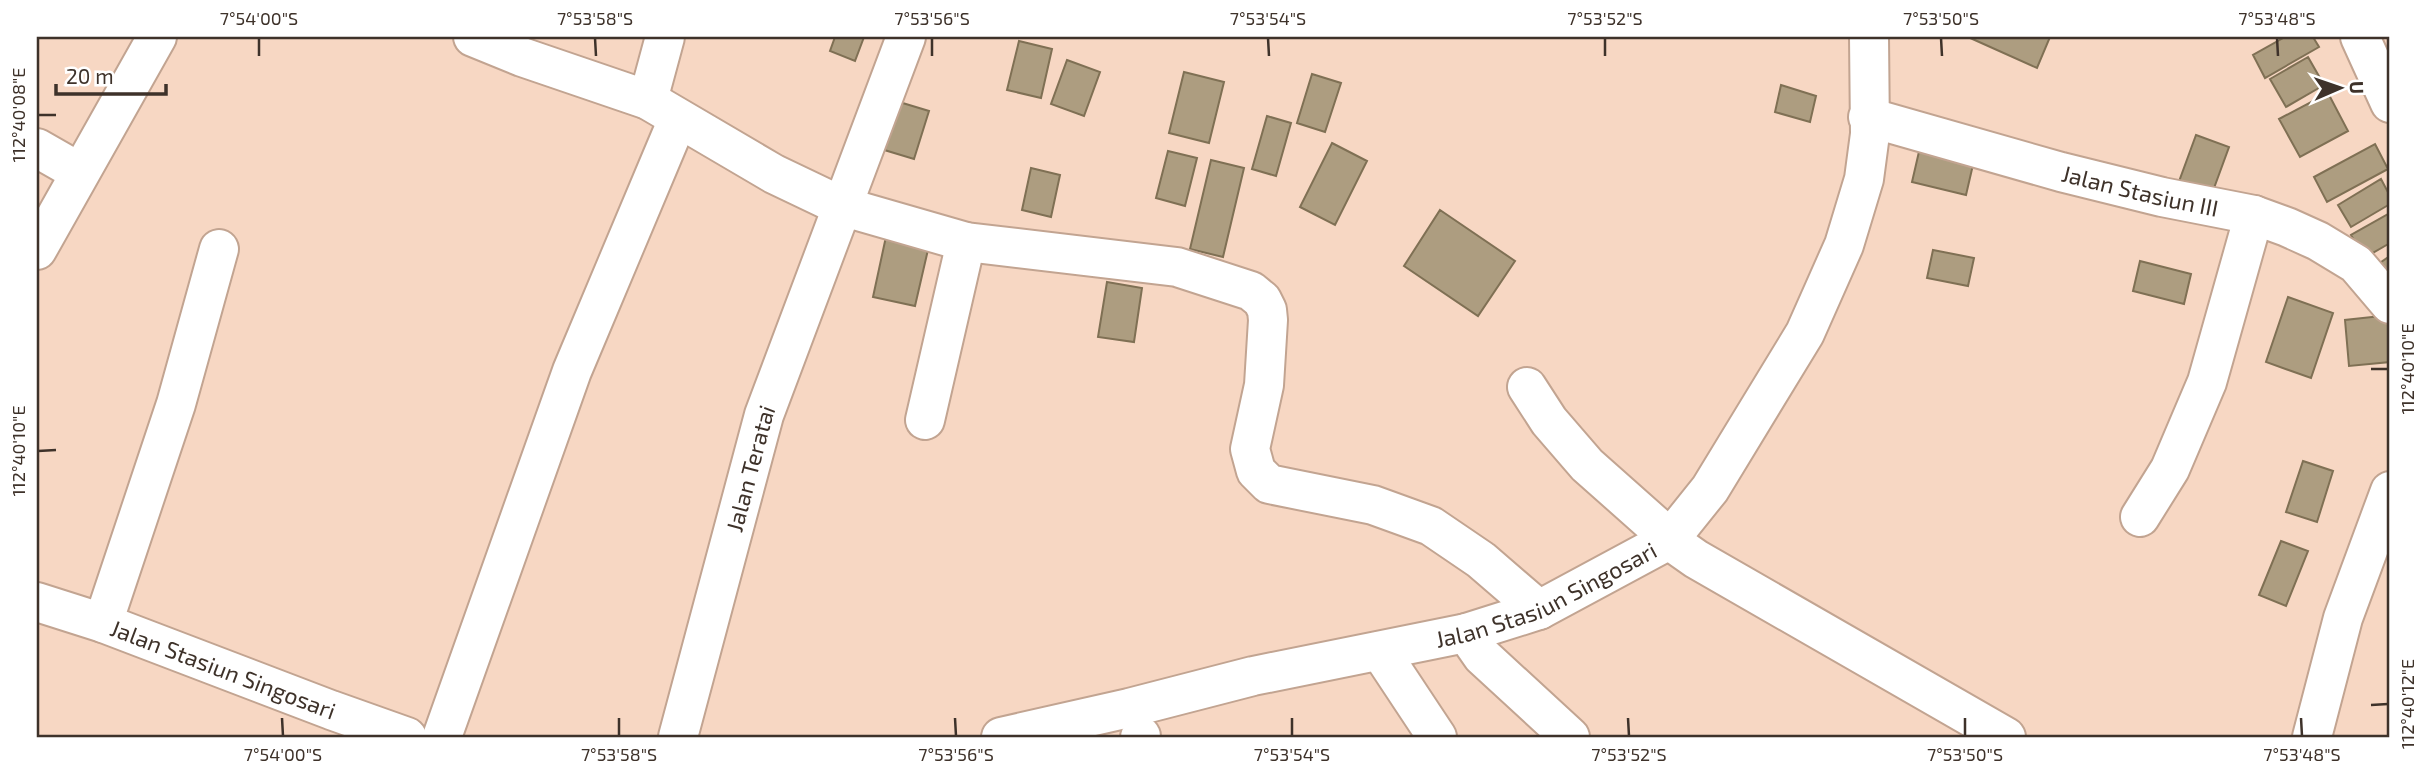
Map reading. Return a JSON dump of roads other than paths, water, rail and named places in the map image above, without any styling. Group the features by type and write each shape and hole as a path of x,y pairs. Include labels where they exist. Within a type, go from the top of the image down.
{"street":[{"path":"37,250 157,37"},
{"path":"473,37 663,110 774,174 841,206 966,242 1178,267 1251,291 1262,300 1268,320 1264,385 1251,449 1256,471 1269,484 1373,505 1431,526 1481,560 1539,610"},
{"path":"442,737 663,110 665,37"},
{"name":"Jalan Teratai","path":"678,737 764,415 906,37"},
{"name":"Jalan Stasiun Singosari","path":"1001,737 1138,730 1253,676 1466,633 1539,610 1668,540 1710,489 1805,333 1844,245 1864,179 1870,134 1869,37"},
{"path":"2360,37 2390,103"},
{"name":"Jalan Stasiun III","path":"1868,117 2162,197 2254,215 2318,241 2356,264 2390,304"},
{"path":"37,148 79,172"},
{"path":"2140,517 2170,469 2207,382 2254,215"},
{"path":"925,420 966,242"},
{"path":"103,623 176,404 219,249"},
{"path":"1528,387 1549,421 1587,465 1668,540 1696,559 2006,737"},
{"path":"2312,737 2343,618 2390,491"},
{"name":"Jalan Stasiun Singosari","path":"37,602 103,623 407,737"},
{"path":"1466,633 1482,656 1570,737"},
{"path":"1381,651 1437,737"}]}
